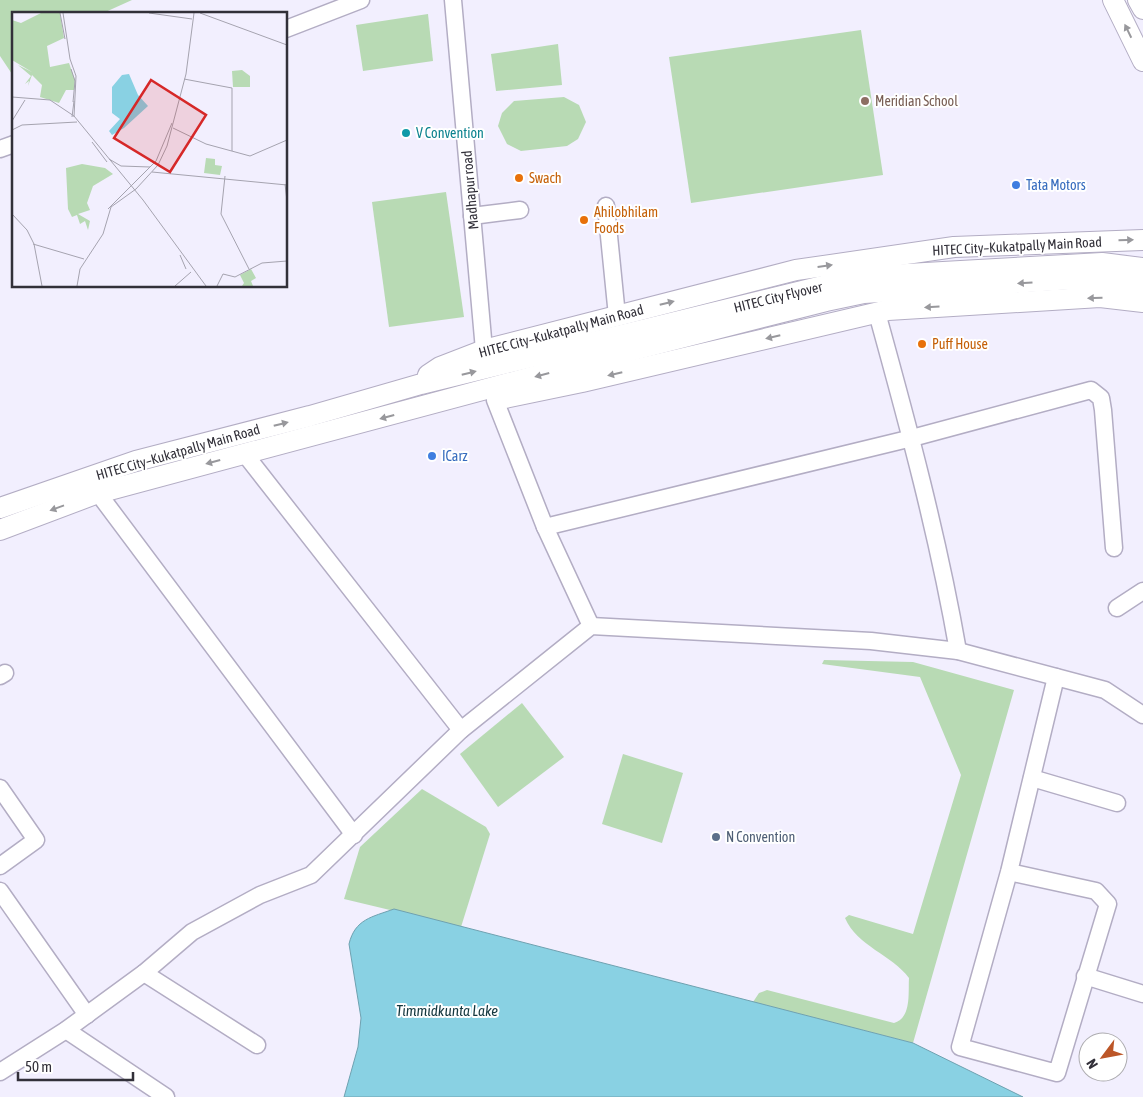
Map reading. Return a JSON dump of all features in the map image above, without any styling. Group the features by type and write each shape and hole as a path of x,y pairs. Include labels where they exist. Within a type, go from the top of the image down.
{"main road":[{"path":"1113,0 1143,61"},
{"path":"1138,0 1143,9"},
{"name":"HITEC City–Kukatpally Main Road","path":"0,508 136,461 310,416 421,384 428,375 440,367 484,350 796,270 954,247 1143,240"},
{"name":"HITEC City Flyover","path":"434,404 688,327 872,276 1102,263 1143,268"},
{"name":"HITEC City Flyover","path":"421,384 688,327 864,293 1072,279 1143,284"},
{"name":"HITEC City–Kukatpally Main Road","path":"0,530 98,493 434,404 451,406 495,400 582,382 888,310 1100,297 1143,302"}],"street":[{"path":"288,27 361,0"},
{"name":"Madhapur road","path":"453,0 484,350"},
{"path":"0,149 12,145"},
{"path":"606,206 617,316"},
{"path":"472,216 520,210"},
{"path":"877,313 912,438 943,566 958,651"},
{"path":"545,527 912,438 1091,390 1101,398 1103,410 1114,548"},
{"path":"495,400 545,527 591,626"},
{"path":"244,454 461,730"},
{"path":"98,493 354,835"},
{"path":"1116,608 1143,591"},
{"path":"0,1072 87,1015 144,973 192,932 260,895 311,876 461,730 591,626 871,641 958,651 1105,690 1143,715"},
{"path":"1009,872 1096,891 1103,896 1108,904 1057,1073 960,1047 1009,872 1056,677"},
{"path":"1032,778 1117,803"},
{"path":"0,788 36,840 0,866"},
{"path":"0,891 87,1015"},
{"path":"144,973 257,1045"},
{"path":"1085,976 1143,994"},
{"path":"66,1030 166,1097"}],"green space":[{"path":"0,0 132,0 105,12 12,12 12,74 0,56"},
{"path":"428,14 433,61 363,71 356,25"},
{"path":"861,30 883,175 691,203 669,57"},
{"path":"558,44 562,85 496,91 491,54"},
{"path":"564,97 579,105 586,122 578,139 567,146 521,151 507,144 498,126 502,113 514,101"},
{"path":"446,192 464,317 389,327 372,202"},
{"path":"824,660 913,662 1014,690 913,1043 753,1002 759,993 767,990 894,1023 904,1016 909,997 909,978 894,963 858,936 850,928 845,918 849,915 913,934 961,775 920,677 822,664"},
{"path":"522,703 564,757 498,807 460,754"},
{"path":"623,754 683,773 662,843 602,824"},
{"path":"422,789 486,827 490,834 461,927 344,899 360,847"}],"water":[{"name":"Timmidkunta Lake","path":"394,909 913,1043 1023,1097 344,1097 358,1047 361,1018 349,944 355,929 360,924 372,917"}],"place":[{"name":"Meridian School","path":"865,101"},
{"name":"V Convention","path":"406,133"},
{"name":"Swach","path":"519,178"},
{"name":"Tata Motors","path":"1016,185"},
{"name":"Ahilobhilam Foods","path":"584,220"},
{"name":"Puff House","path":"922,344"},
{"name":"ICarz","path":"432,456"},
{"name":"N Convention","path":"716,837"}]}
